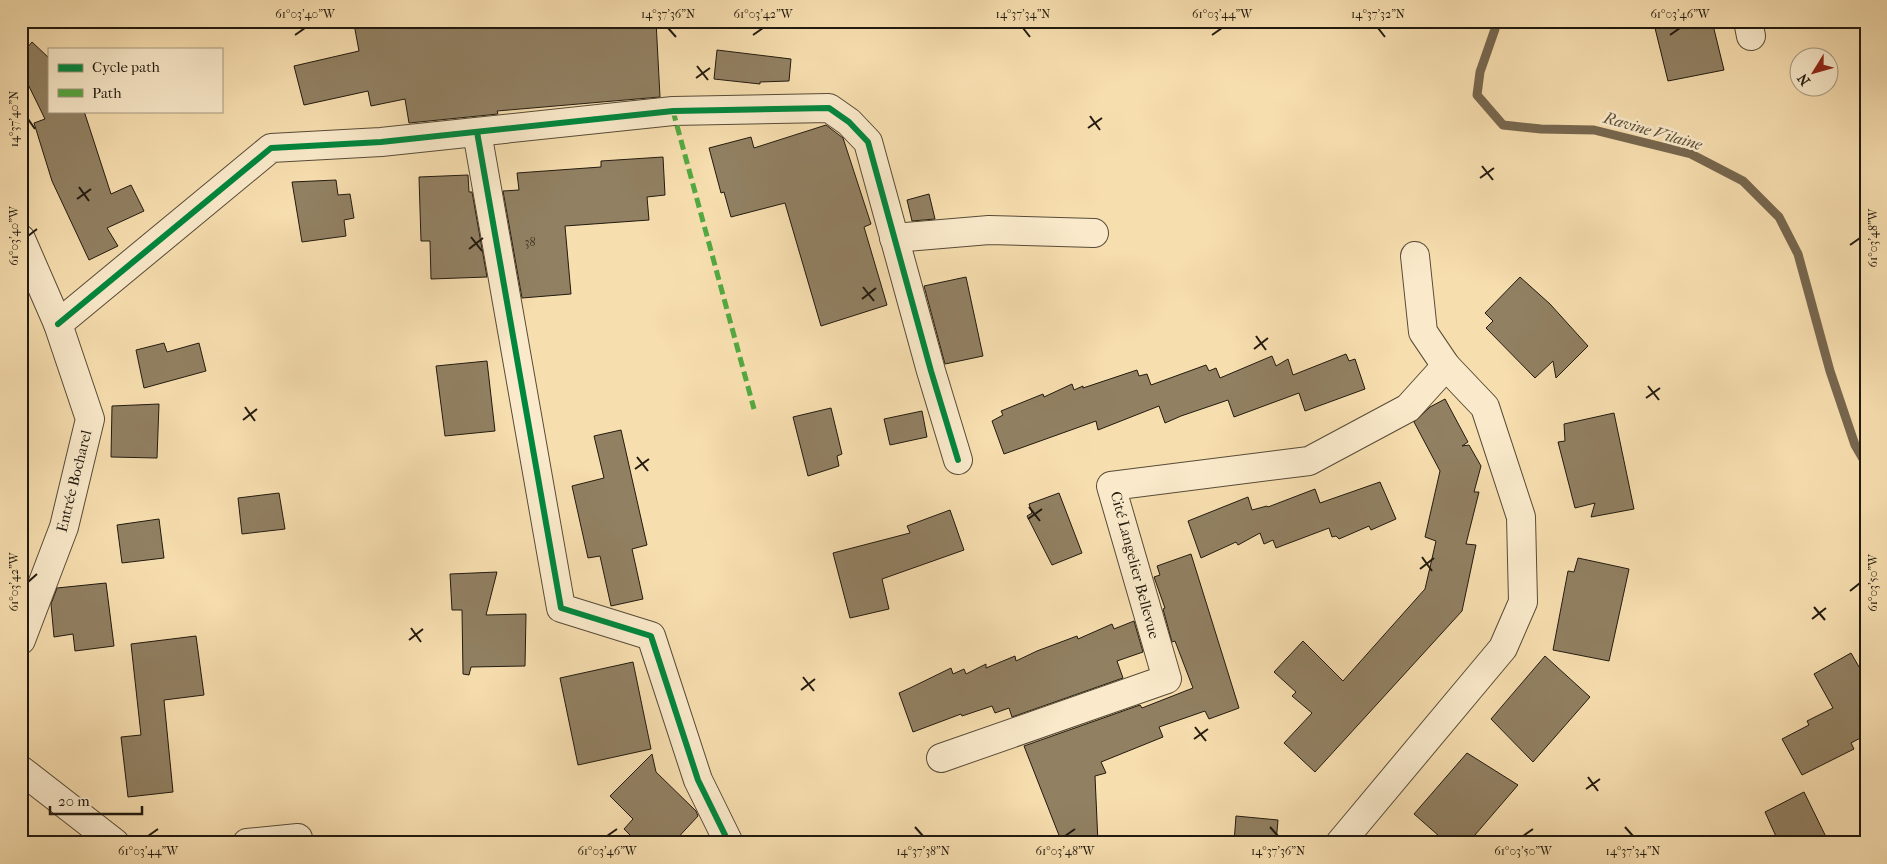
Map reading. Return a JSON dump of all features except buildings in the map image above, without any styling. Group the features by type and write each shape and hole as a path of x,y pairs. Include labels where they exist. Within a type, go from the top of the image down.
{"street":[{"path":"58,324 271,148 381,142 673,111 829,108 849,122 868,142 931,371 958,460"},
{"path":"477,132 561,608 651,636 698,780 729,843"},
{"path":"894,238 989,230 1094,233"},
{"name":"Entrée Bocharel","path":"21,239 58,324 90,418 64,528 21,640"},
{"path":"1340,843 1502,648 1523,602 1521,517 1485,407 1446,366 1423,332 1415,256"},
{"name":"Cité Langelier Bellevue","path":"941,758 1167,679 1111,486 1308,461 1408,408 1446,366"},
{"path":"21,770 115,843"},
{"path":"247,843 298,838"}],"waterway":[{"name":"Ravine Vilaine","path":"1496,21 1480,72 1477,95 1503,125 1541,129 1594,130 1691,154 1743,181 1779,217 1798,254 1830,371 1855,445 1866,464"}],"marked path":[{"path":"673,111 754,409"}],"cycle path":[{"path":"58,324 271,148 381,142 673,111 829,108 849,122 868,142 931,371 958,460"},
{"path":"477,132 561,608 651,636 698,780 729,843"}]}
